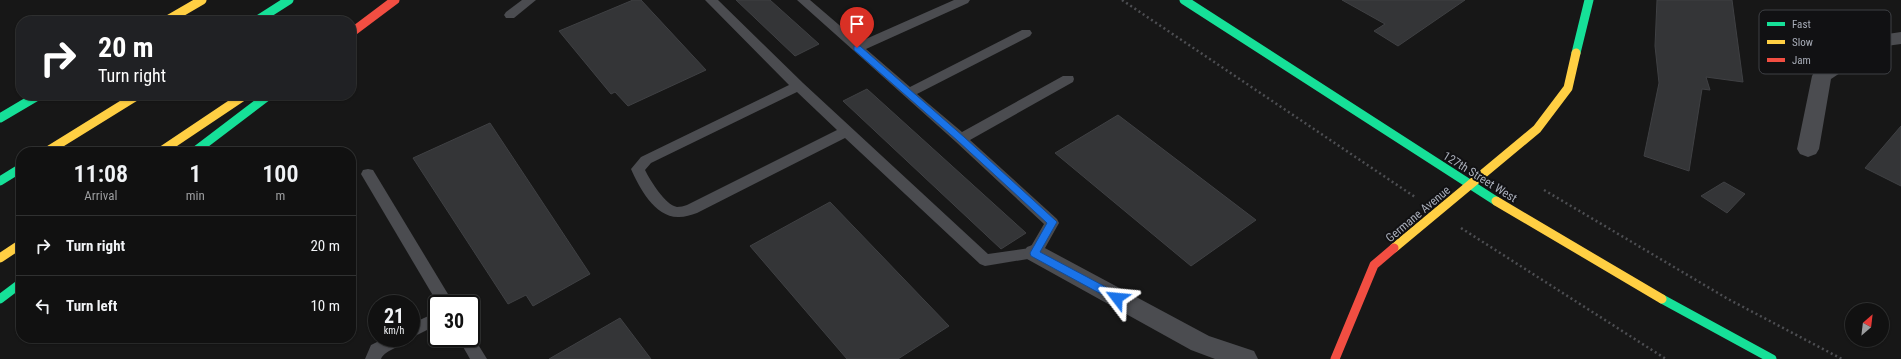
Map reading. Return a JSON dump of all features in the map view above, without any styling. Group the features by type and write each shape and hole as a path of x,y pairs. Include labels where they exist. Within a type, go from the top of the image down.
{"main road":[{"path":"175,16 202,0"},
{"path":"264,16 289,0"},
{"path":"356,21 388,0"},
{"path":"356,29 395,0"},
{"name":"127th Street West","path":"1184,0 1470,186 1680,309 1772,359"},
{"name":"Germane Avenue","path":"1335,359 1374,265 1537,129 1568,88 1589,0"},
{"path":"0,118 31,100"},
{"path":"54,147 130,100"},
{"path":"167,147 238,100"},
{"path":"201,147 263,100"},
{"path":"0,181 16,171"},
{"path":"0,258 16,247"},
{"path":"0,299 16,287"}],"street":[{"path":"1891,39 1901,38"},
{"path":"1808,149 1822,76 1825,74"},
{"path":"1035,253 1200,343 1245,359"}],"lane":[{"path":"510,15 530,0"},
{"path":"711,0 798,86 985,260 1035,253 1052,222 961,139 803,0"},
{"path":"857,48 964,0"},
{"path":"908,93 1026,34"},
{"path":"961,139 1068,79"},
{"path":"798,86 646,160 638,169 643,182 665,208 676,212 692,209 847,131"},
{"path":"368,174 441,295"},
{"path":"373,359 377,350 382,347"},
{"path":"471,347 478,359"}],"path":[{"path":"1122,0 1438,212 1666,359"},
{"path":"1544,190 1683,274 1776,326 1842,359"}],"building":[{"path":"633,0 641,0 706,70 628,106 615,92 611,94 559,31"},
{"path":"736,0 770,0 819,44 795,56"},
{"path":"1342,0 1465,0 1398,46 1374,31 1385,24"},
{"path":"1657,0 1732,0 1743,82 1706,77 1710,90 1702,89 1689,171 1644,156 1659,83 1655,46"},
{"path":"867,89 1026,233 1001,249 843,101"},
{"path":"1118,115 1256,220 1191,266 1055,153"},
{"path":"490,123 590,274 533,306 526,295 508,304 413,158"},
{"path":"1901,126 1901,186 1865,168"},
{"path":"1724,182 1745,194 1727,213 1701,196"},
{"path":"830,202 949,326 898,359 847,359 750,246"},
{"path":"620,318 651,359 549,359"}],"traffic: fast":[{"path":"264,16 289,0"},
{"path":"1184,0 1496,201"},
{"path":"1576,53 1589,0"},
{"path":"0,118 31,100"},
{"path":"201,147 262,100"},
{"path":"0,181 16,171"},
{"path":"0,299 16,287"},
{"path":"1662,299 1772,359"}],"traffic: slow":[{"path":"175,16 202,0"},
{"path":"1394,248 1537,129 1568,88 1576,53"},
{"path":"54,147 130,100"},
{"path":"167,147 238,100"},
{"path":"1496,201 1662,299"},
{"path":"0,258 16,247"}],"traffic: jam":[{"path":"356,29 395,0"},
{"path":"1335,359 1374,265 1394,248"}],"route":[{"path":"857,48 961,139 1052,222 1035,253 1117,298"}]}
